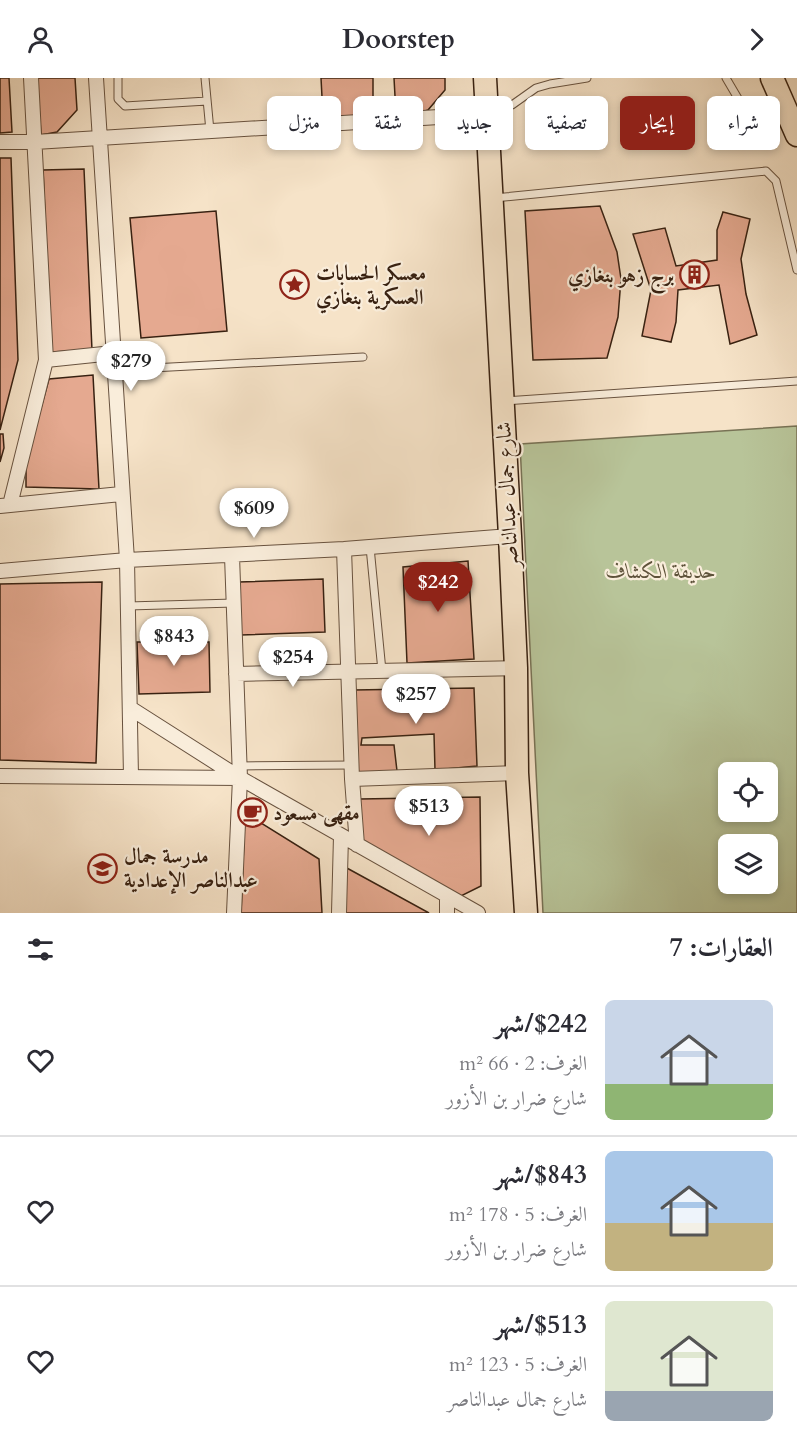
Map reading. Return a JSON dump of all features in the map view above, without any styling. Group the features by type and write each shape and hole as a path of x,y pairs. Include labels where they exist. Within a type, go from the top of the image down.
{"main road":[{"name":"شارع جمال عبدالناصر","path":"485,78 486,96"},
{"path":"772,78 797,135"},
{"name":"شارع جمال عبدالناصر","path":"489,150 516,668 517,773 526,913"}],"street":[{"path":"31,78 46,360 5,505 121,494"},
{"path":"96,78 127,560 131,777"},
{"path":"0,142 35,142 435,117"},
{"path":"46,360 112,353"},
{"path":"0,571 127,560 344,549 510,536"},
{"path":"344,549 357,845"},
{"path":"232,556 239,772 234,913"},
{"path":"236,674 516,668"},
{"path":"130,708 239,772 340,836 478,913"},
{"path":"0,776 131,777 239,772"},
{"path":"352,772 517,773"},
{"path":"339,913 340,836"},
{"path":"447,896 447,913"}],"lane":[{"path":"118,78 118,99 125,106 207,101"},
{"path":"205,78 210,131"},
{"path":"513,104 536,88 587,78"},
{"path":"726,78 737,96"},
{"path":"492,198 766,171 776,181 797,270"},
{"path":"114,370 363,357"},
{"path":"502,401 797,381"},
{"path":"370,547 382,671"},
{"path":"128,606 234,603"},
{"path":"239,772 352,772"}],"green space":[{"name":"حديقة الكشاف","path":"797,426 797,913 543,913 520,444"}],"building":[{"path":"0,78 9,78 12,132 0,133"},
{"path":"37,78 75,78 77,110 57,132 41,135"},
{"path":"321,78 373,78 373,96 353,96 353,116 341,116 341,96 322,96"},
{"path":"394,78 445,78 445,90 440,96 435,96 435,102 428,110 423,112 423,96 395,96"},
{"path":"0,158 11,158 18,360 0,430"},
{"path":"84,169 92,350 51,352 43,170"},
{"path":"600,206 617,252 621,279 618,317 607,358 533,360 525,211"},
{"path":"216,211 227,331 141,338 130,218"},
{"name":"برج زهو بنغازي","path":"723,212 750,219 741,259 746,294 757,335 730,344 719,285 678,290 676,322 671,342 642,336 651,290 633,234 665,228 676,266 717,260 717,230"},
{"path":"93,375 99,489 26,487 26,462 49,379"},
{"path":"0,434 3,434 4,448 0,462"},
{"path":"468,561 474,659 407,663 403,567"},
{"path":"323,579 325,632 241,635 239,582"},
{"path":"102,582 96,763 0,760 0,584"},
{"path":"137,642 209,642 210,692 139,694"},
{"path":"474,688 477,766 435,770 434,734 362,738 361,745 394,745 397,771 357,774 354,690"},
{"path":"480,797 481,886 461,896 361,840 360,799"},
{"path":"245,813 319,859 322,913 241,913"},
{"path":"345,867 429,913 345,913"}],"place":[{"name":"برج زهو بنغازي","path":"695,275"},
{"name":"معسكر الحسابات العسكرية بنغازي","path":"295,285"},
{"name":"مقهى مسعود","path":"252,813"},
{"name":"مدرسة جمال عبدالناصر الإعدادية","path":"103,868"}]}
